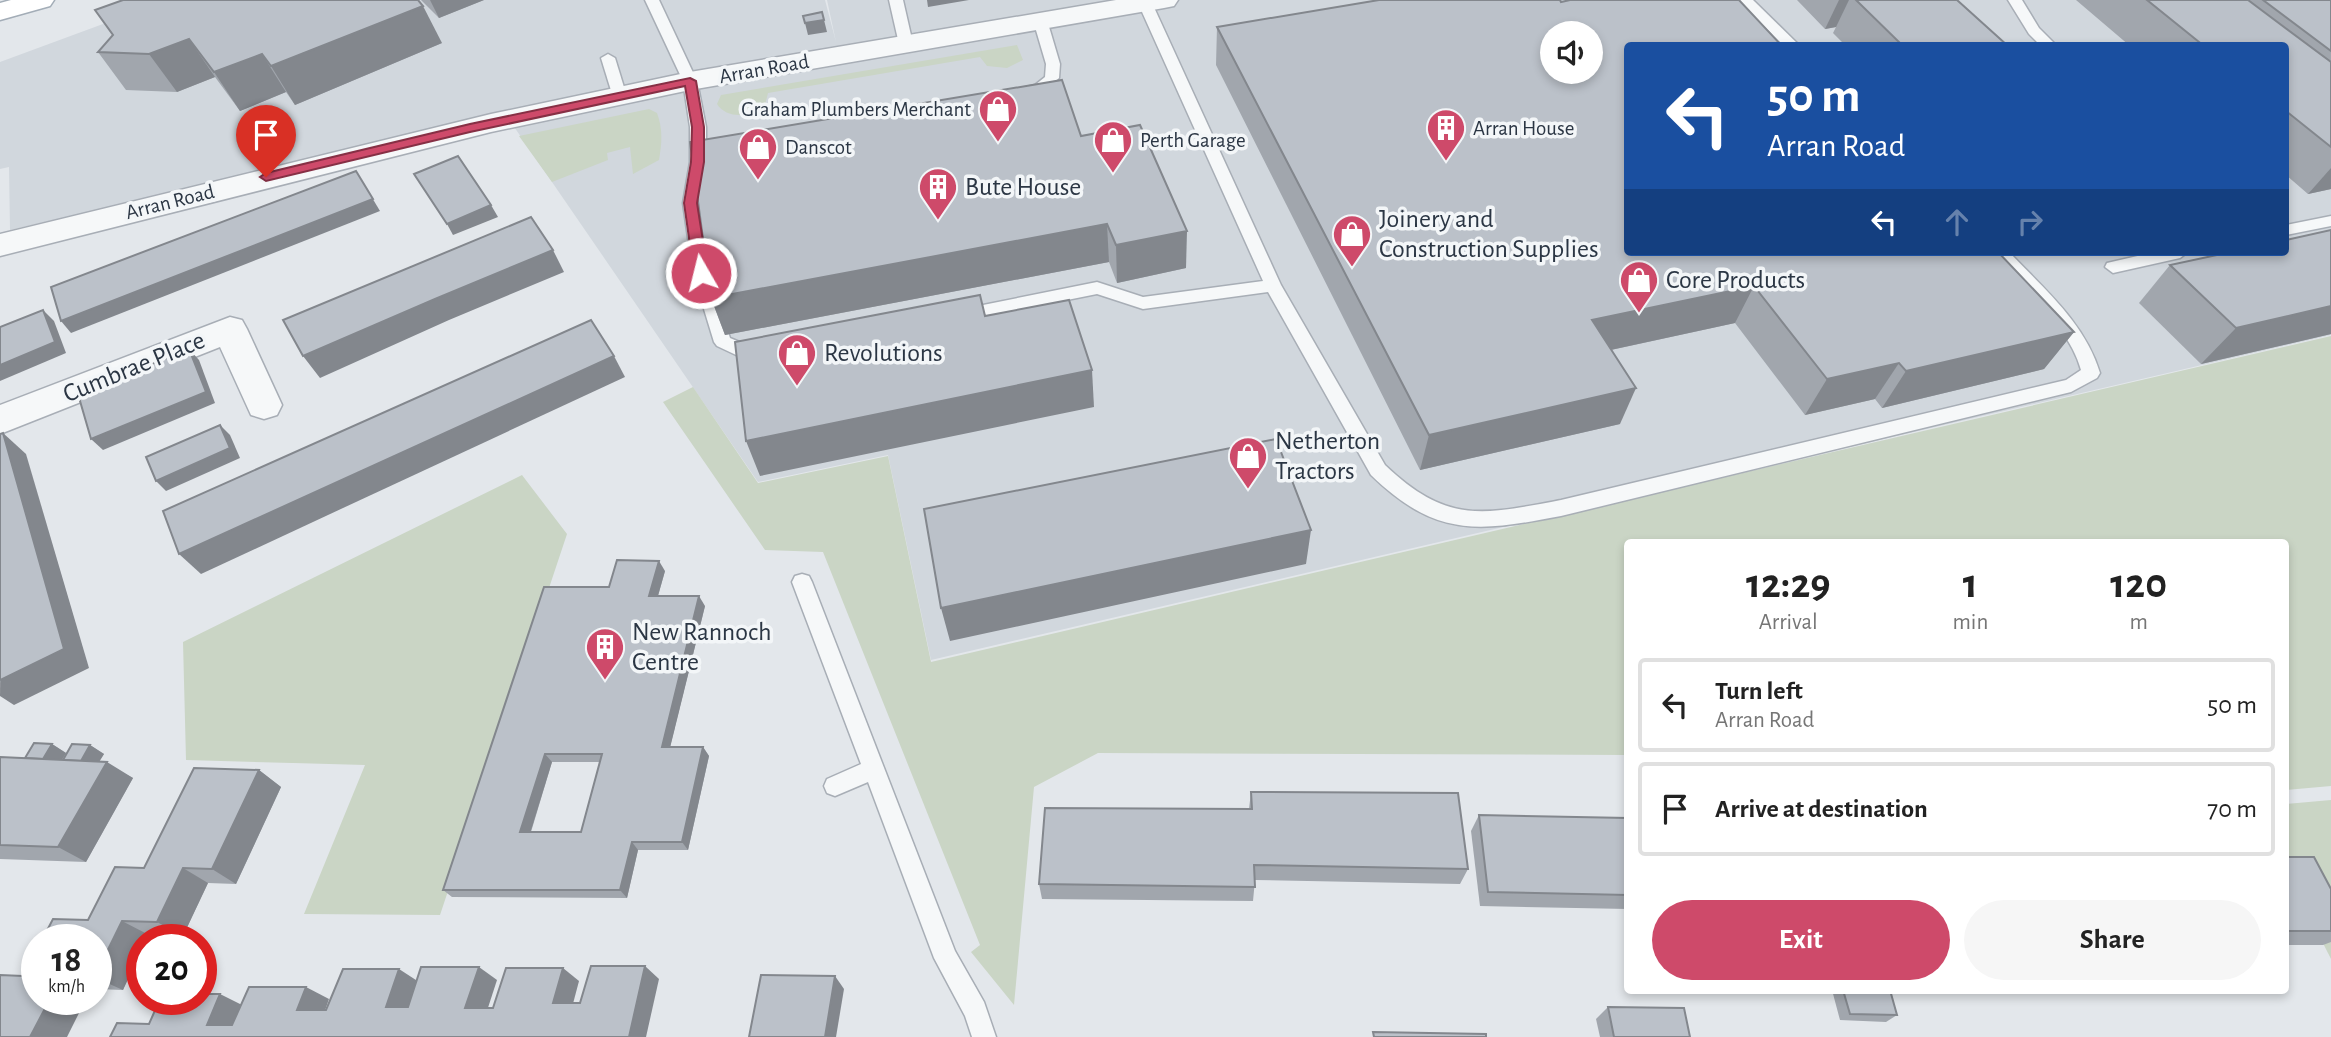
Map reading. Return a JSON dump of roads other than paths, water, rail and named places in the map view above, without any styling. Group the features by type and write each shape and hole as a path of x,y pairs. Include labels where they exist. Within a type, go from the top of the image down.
{"main road":[{"path":"0,12 40,0"}],"street":[{"name":"Arran Road","path":"0,245 406,142 690,81 1154,2"},
{"name":"Cumbrae Place","path":"0,420 230,329 264,405"}],"lane":[{"path":"652,0 690,81 704,145 691,203 701,273 710,309 723,342 754,358 768,355"},
{"path":"896,0 906,44"},
{"path":"1745,0 1789,42"},
{"path":"2015,0 2034,31 2046,42"},
{"path":"1154,2 1273,285 1378,470 1401,495 1451,520 1499,520 1725,469 2071,384 2091,373 2089,359 2077,339 2003,256"},
{"path":"1006,95 1040,88 1052,78 1053,64 1040,20"},
{"path":"608,58 620,97"},
{"path":"2289,229 2331,221"},
{"path":"2113,267 2162,256"},
{"path":"946,319 1097,288 1143,303 1273,285"},
{"path":"802,582 946,958 975,1011 984,1037"},
{"path":"835,786 873,769"}],"place":[{"name":"Graham Plumbers Merchant","path":"998,143"},
{"name":"Arran House","path":"1446,162"},
{"name":"Perth Garage","path":"1113,174"},
{"name":"Danscot","path":"758,181"},
{"name":"Bute House","path":"938,221"},
{"name":"Joinery and Construction Supplies","path":"1352,268"},
{"name":"Core Products","path":"1639,314"},
{"name":"Revolutions","path":"797,387"},
{"name":"Netherton Tractors","path":"1248,490"},
{"name":"New Rannoch Centre","path":"605,681"}]}
